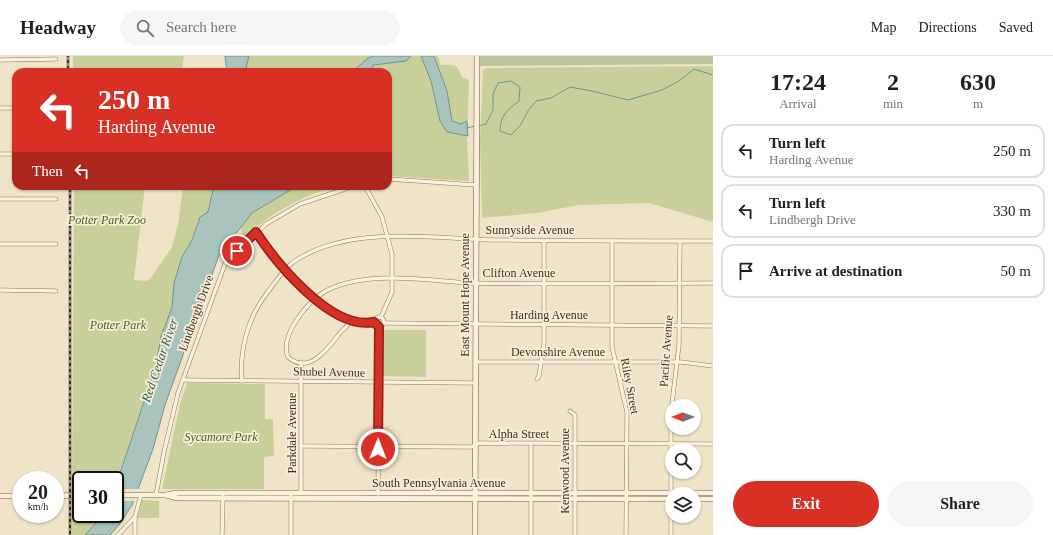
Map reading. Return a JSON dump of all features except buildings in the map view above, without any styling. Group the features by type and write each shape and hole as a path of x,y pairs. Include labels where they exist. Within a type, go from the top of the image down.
{"main road":[{"name":"East Mount Hope Avenue","path":"475,535 475,240 477,56"},
{"name":"South Pennsylvania Avenue","path":"701,495 713,494"},
{"name":"South Pennsylvania Avenue","path":"124,495 166,495 177,498 223,495 665,497"},
{"path":"0,496 12,496"},
{"path":"701,499 713,499"}],"street":[{"path":"0,60 56,59"},
{"path":"0,108 12,108"},
{"path":"0,154 12,154"},
{"path":"392,179 476,185"},
{"name":"Lindbergh Drive","path":"156,495 170,424 183,380 223,268 256,232 300,204 342,190"},
{"path":"256,232 284,270 315,299 350,321 364,324 374,322 376,318 381,317 392,292 394,279 392,254 388,236 382,217 367,190"},
{"path":"0,199 56,199"},
{"name":"Sunnyside Avenue","path":"242,381 244,348 250,323 263,298 284,270 302,257 336,243 388,236 475,240 713,241"},
{"path":"537,378 544,344 544,240"},
{"name":"Riley Street","path":"612,241 612,347 626,406 626,535"},
{"name":"Pacific Avenue","path":"671,443 672,405 678,362 680,326 680,241"},
{"path":"0,244 56,244"},
{"name":"Clifton Avenue","path":"301,362 295,361 288,356 286,345 296,321 315,299 326,291 348,283 394,279 475,283 713,284"},
{"path":"0,290 56,291"},
{"path":"379,327 384,323 381,317"},
{"path":"301,362 310,362 324,354 350,321"},
{"path":"374,322 379,327 378,496"},
{"name":"Harding Avenue","path":"384,323 713,326"},
{"name":"Parkdale Avenue","path":"301,362 301,496"},
{"name":"Devonshire Avenue","path":"475,362 678,362 713,366"},
{"name":"Shubel Avenue","path":"183,380 475,383"},
{"name":"Kenwood Avenue","path":"570,410 575,415 575,535"},
{"name":"Alpha Street","path":"301,446 471,447 479,443 665,444"},
{"path":"531,444 531,535"},
{"name":"Alpha Street","path":"701,444 713,444"},
{"path":"135,535 135,517 139,495"},
{"path":"222,535 223,495"},
{"path":"291,496 291,535"},
{"path":"118,535 135,517"},
{"name":"Pacific Avenue","path":"671,523 671,535"}],"green space":[{"path":"73,56 184,56 182,68 73,68"},
{"path":"249,56 438,56 441,65 455,66 459,70 462,77 469,80 467,138 469,181 392,176 392,68 246,68 243,60"},
{"path":"480,56 713,56 713,64 480,66"},
{"path":"713,66 713,222 649,203 579,205 537,213 482,218 480,140 483,70 487,68"},
{"name":"Potter Park","path":"74,190 145,190 134,280 146,281 150,279 172,247 178,224 182,190 214,190 208,212 197,225 192,240 182,257 174,283 172,308 161,336 156,366 120,471 72,471"},
{"path":"236,190 326,190 313,194 276,213 243,239 241,228 236,231"},
{"path":"383,330 426,330 426,377 382,376"},
{"name":"Sycamore Park","path":"187,383 265,384 265,419 273,419 274,456 264,457 264,489 162,489 180,404"},
{"path":"142,500 159,501 159,518 137,518"},
{"path":"72,523 96,523 85,535 72,535"}],"water":[{"path":"225,56 249,56 246,68 226,68"},
{"path":"373,56 411,56 406,61 373,65 372,68 357,68 368,58"},
{"path":"421,56 434,56 447,91 452,121 461,124 467,121 468,136 447,132 440,121 431,81"},
{"name":"Red Cedar River","path":"213,190 290,190 252,213 219,255 165,405 153,449 132,505 124,517 124,471 121,471 156,366 161,336 172,308 174,283 182,257 192,240 200,217 208,212"},
{"name":"Red Cedar River","path":"96,523 120,523 110,535 85,535"}],"pier":[{"path":"124,489 139,489 135,501 124,501"}],"waterway":[{"path":"478,126 486,124 493,110 493,94 498,83 511,81 520,87 519,101 505,114 500,126 500,131 511,135 520,126 528,111 536,101 551,98 570,87 628,100 662,90 679,81 694,69 713,75"},
{"path":"467,128 475,126"}],"railway":[{"path":"68,56 68,68"},
{"path":"70,190 70,535"}],"route":[{"path":"237,251 256,232 286,273 317,301 350,321 364,324 374,322 379,327 378,449"}],"park label":[{"name":"Potter Park Zoo","path":"107,220"}]}
